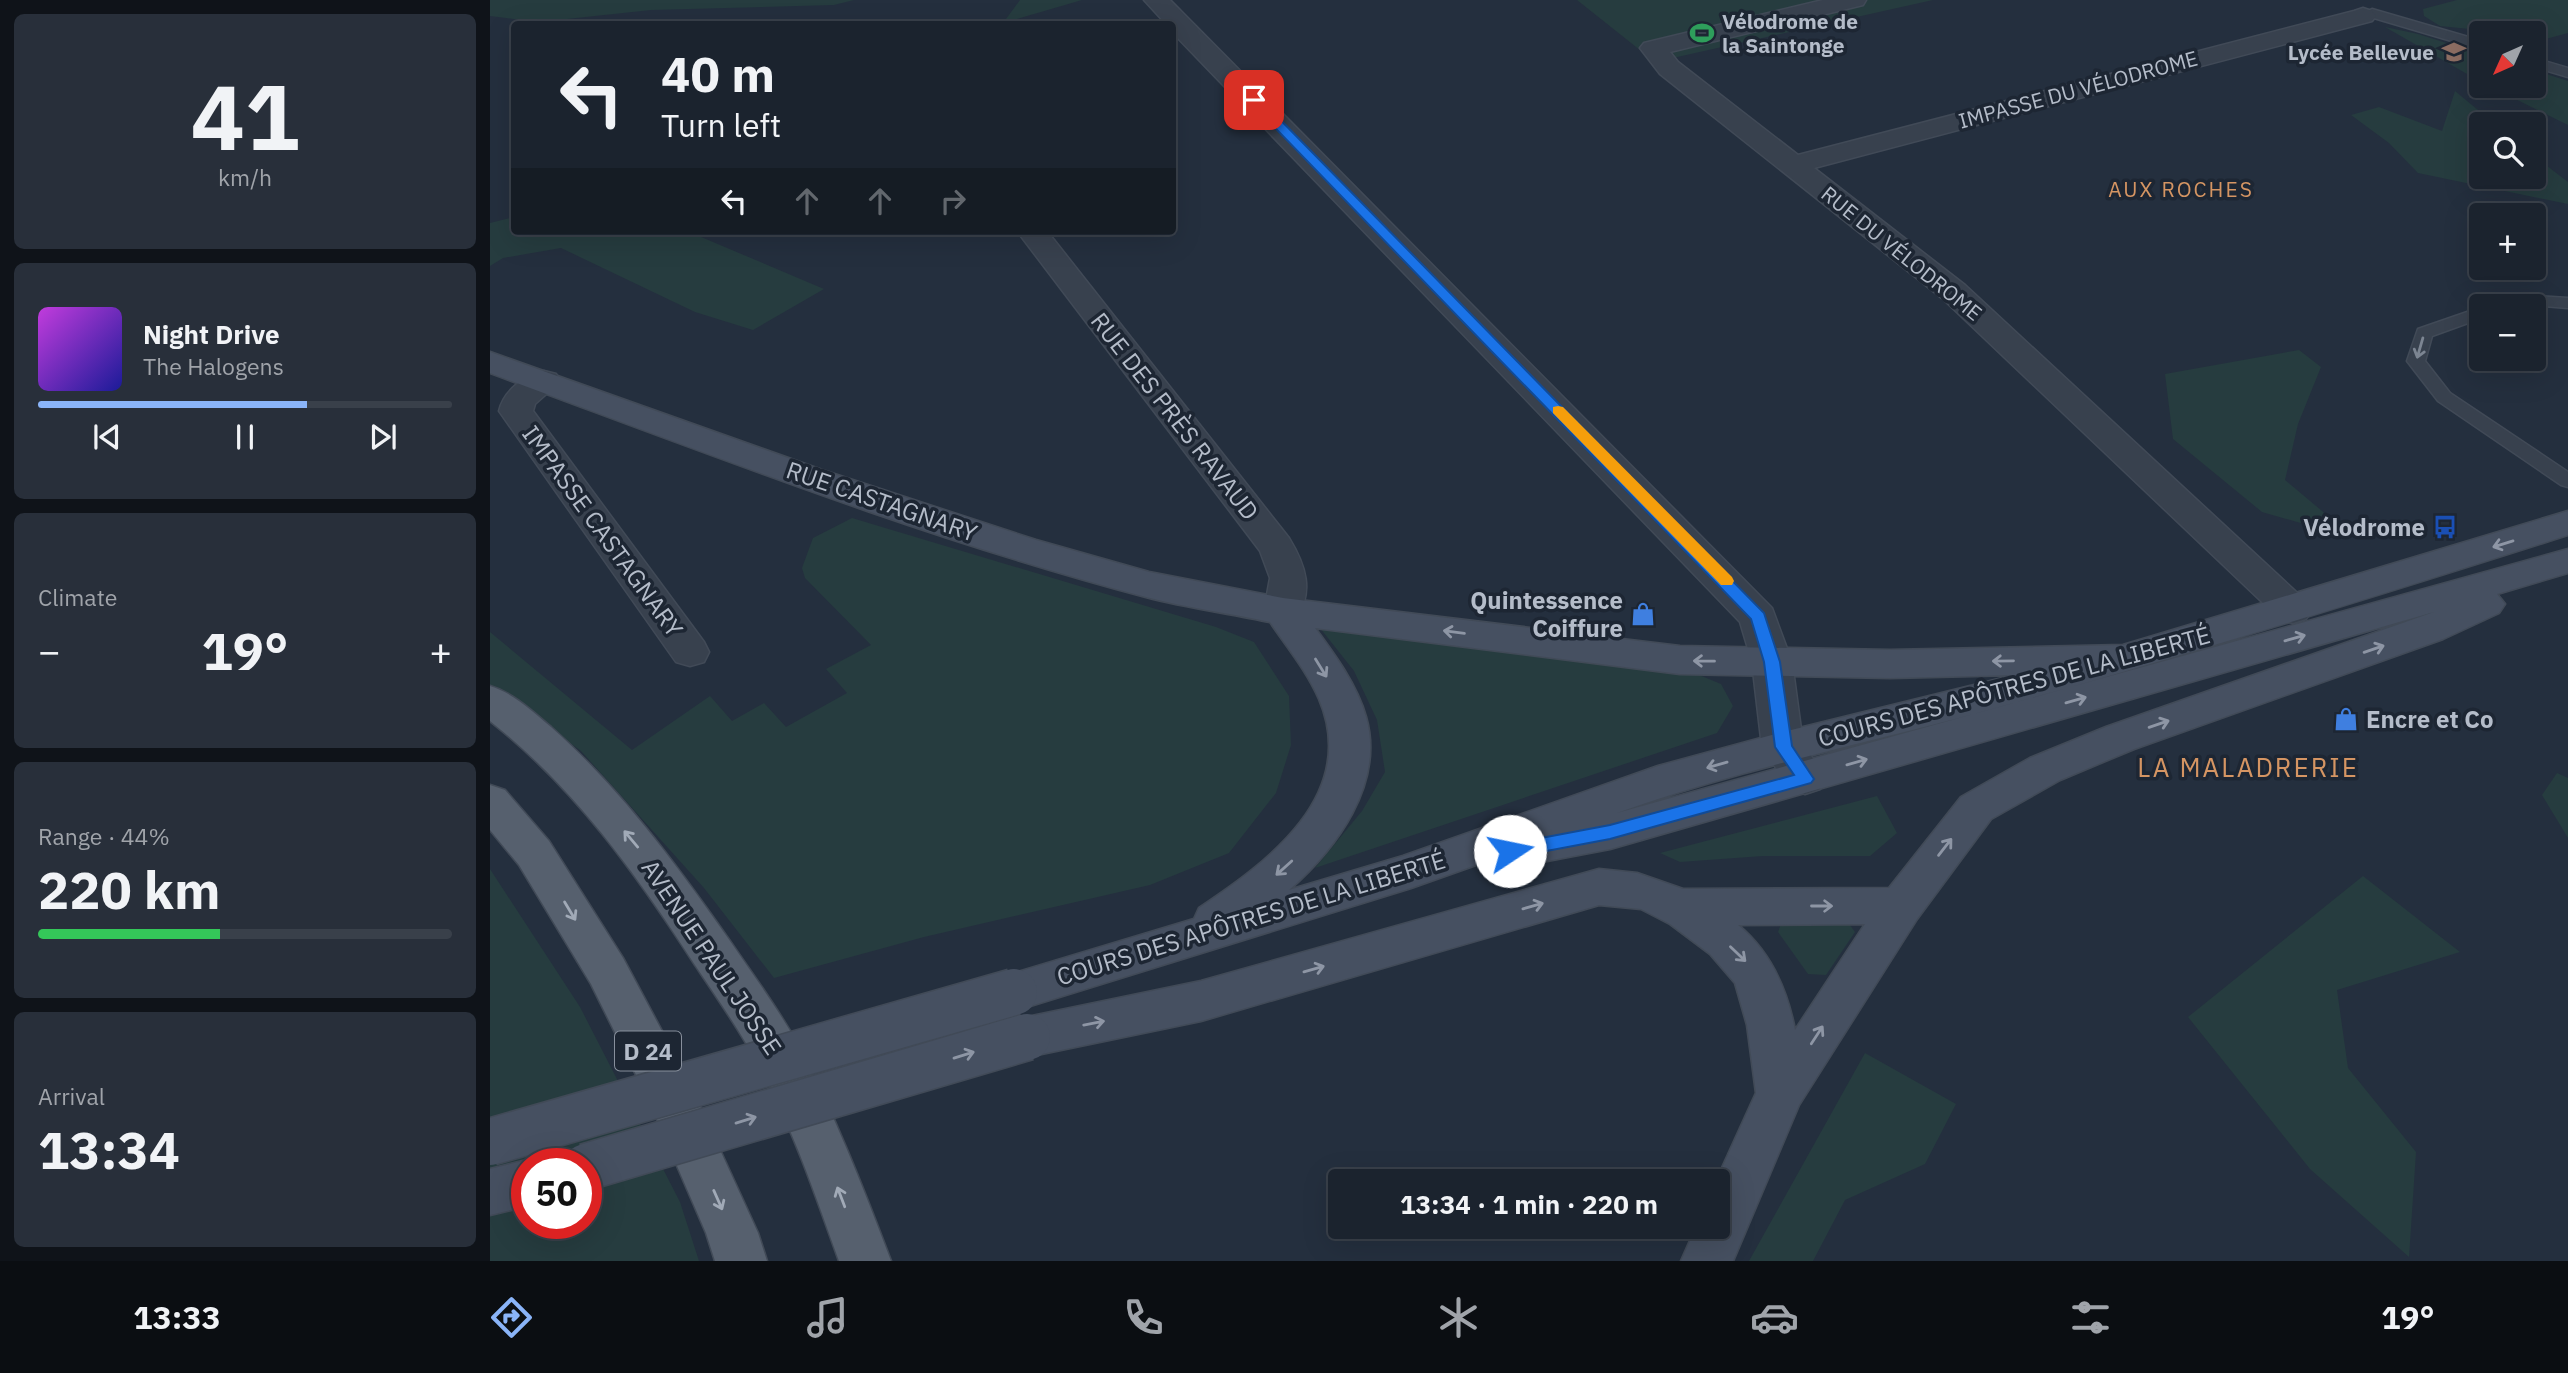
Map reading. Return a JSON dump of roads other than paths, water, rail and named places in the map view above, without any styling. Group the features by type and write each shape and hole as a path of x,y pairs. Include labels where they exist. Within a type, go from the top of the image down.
{"main road":[{"name":"RUE CASTAGNARY","path":"490,362 810,478 1023,549 1149,585 1283,611 1680,660 1772,662"},
{"name":"COURS DES APÔTRES DE LA LIBERTÉ","path":"490,1142 1021,1014 1185,940 1410,871 1606,799 1794,763 2007,691 2293,610 2568,523"},
{"path":"1794,763 2568,563"},
{"path":"1707,1261 1780,1093 1901,906 1976,808 2045,769 2120,738 2429,630 2568,563"},
{"path":"1185,940 1241,903 1286,867 1314,839 1343,789 1349,733 1340,702 1283,611"},
{"path":"1772,662 1889,664 2120,658"},
{"name":"AVENUE PAUL JOSSE","path":"490,700 554,754 602,804 662,876 687,913 778,1054 823,1147 865,1261"},
{"name":"D 24","path":"490,801 534,853 607,971 671,1096 732,1233 741,1261"},
{"path":"602,1161 1021,1014 1201,1001 1599,887 1641,891 1680,907 1715,932 1748,964 1765,1002 1780,1093"},
{"path":"1680,907 1901,906"},
{"path":"490,1192 511,1187"}],"street":[{"path":"1156,0 1759,617 1772,662 1794,763"},
{"name":"RUE DU VÉLODROME","path":"1854,0 1653,48 1669,68 1964,301 2293,610"},
{"name":"IMPASSE DU VÉLODROME","path":"1794,165 2069,90 2367,14"},
{"name":"RUE DES PRÈS RAVAUD","path":"1035,235 1276,547 1288,570 1291,584 1283,611"},
{"name":"IMPASSE CASTAGNARY","path":"544,381 522,398 516,411 690,652"}],"lane":[{"path":"2367,14 2469,42"},
{"path":"2546,66 2568,72"},
{"path":"2546,302 2568,303"},
{"path":"2469,317 2424,332 2416,361 2444,397 2568,481"}],"place":[{"name":"Vélodrome de la Saintonge","path":"1702,33"},
{"name":"Lycée Bellevue","path":"2454,52"},
{"name":"Vélodrome","path":"2445,527"},
{"name":"Quintessence Coiffure","path":"1643,614"},
{"name":"Encre et Co","path":"2346,719"}],"district":[{"name":"AUX ROCHES","path":"2181,189"},
{"name":"LA MALADRERIE","path":"2248,767"}]}
